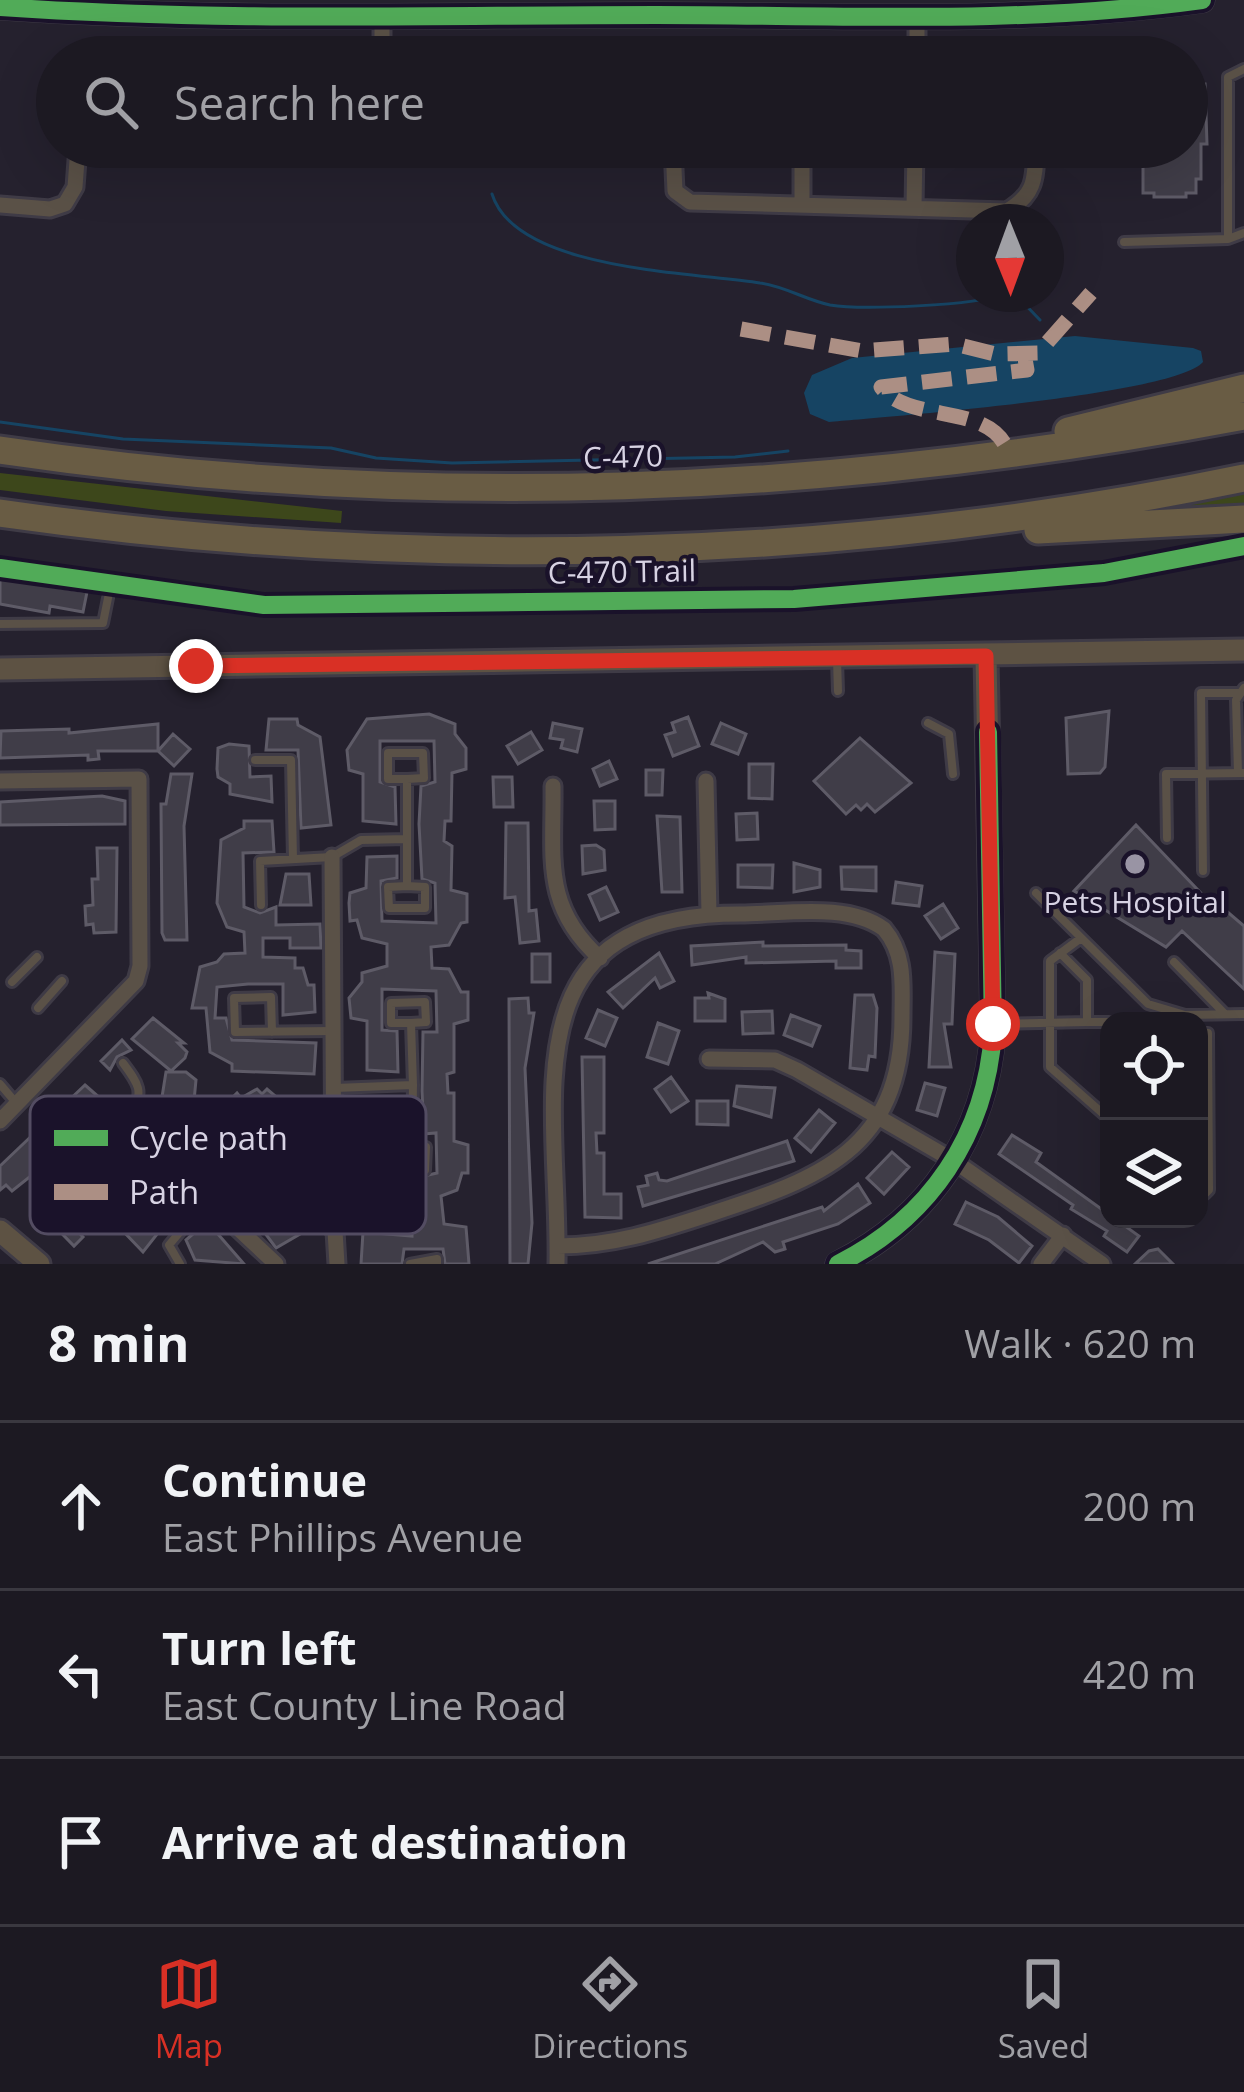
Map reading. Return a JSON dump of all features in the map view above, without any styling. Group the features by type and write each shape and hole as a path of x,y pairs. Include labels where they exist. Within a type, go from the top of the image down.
{"highway":[{"path":"759,482 792,470 1042,436 1244,388"},
{"name":"C-470","path":"0,451 176,472 400,488 569,490 759,482 972,462 1244,416"},
{"path":"0,513 249,541 455,551 672,549 856,536 1021,517 1244,478"},
{"path":"856,536 870,542 1244,520"}],"street":[{"path":"0,7 917,16 1081,13 1202,0"},
{"path":"917,16 917,36"},
{"path":"0,205 50,209 65,204 75,187 76,168"},
{"path":"674,168 675,191 689,202 1007,211 1027,199 1035,184 1035,168"},
{"path":"802,168 802,205"},
{"path":"914,208 915,168"},
{"path":"0,669 1244,650"},
{"path":"838,1264 900,1226 953,1161 987,1082 993,1024 986,656"},
{"path":"0,781 139,779 136,981 0,1121"},
{"path":"706,781 709,914"},
{"path":"553,786 558,903 577,938 600,958"},
{"path":"332,857 335,1096"},
{"path":"709,914 846,914 884,929 899,954 902,1038 878,1118 834,1165 794,1187 621,1243 558,1255 555,1040 568,1002 600,958 644,927 709,914"},
{"path":"709,1059 775,1060 953,1161 1102,1264"},
{"path":"0,1231 39,1264"},
{"path":"246,1234 275,1264"},
{"path":"335,1234 337,1264"},
{"path":"1041,1264 1063,1235"}],"lane":[{"path":"1228,239 1228,77 1244,68"},
{"path":"1124,242 1228,239 1244,232"},
{"path":"0,624 103,623 109,598"},
{"path":"837,659 838,691"},
{"path":"1167,838 1166,774 1201,774 1241,773 1242,690 1201,693 1201,774 1203,871"},
{"path":"928,722 949,734 953,774"},
{"path":"388,753 423,753 424,778 407,779 388,779 388,753"},
{"path":"256,760 291,760 293,859"},
{"path":"407,779 407,886"},
{"path":"261,905 260,860 332,857 361,840 407,839"},
{"path":"407,886 425,887 425,908 389,908 388,887 407,886"},
{"path":"1036,892 1148,1004 1169,1012"},
{"path":"1081,938 1050,961 1054,1076 1100,1112"},
{"path":"1060,952 1087,980 1087,1022"},
{"path":"12,982 37,957"},
{"path":"1174,962 1225,1014"},
{"path":"38,1008 62,981"},
{"path":"272,1032 271,997 234,998 235,1032 272,1032 334,1031"},
{"path":"425,1002 426,1022 411,1023 392,1022 392,1004 425,1002"},
{"path":"1208,1016 1244,1013"},
{"path":"993,1024 1100,1022"},
{"path":"411,1023 413,1096"},
{"path":"1208,1033 1208,1191"},
{"path":"123,1064 140,1085 140,1096"},
{"path":"0,1084 17,1104"},
{"path":"335,1088 413,1085"},
{"path":"180,1234 169,1245 180,1264"},
{"path":"410,1264 437,1259 437,1264"}],"green space":[{"path":"0,473 342,511 341,523 166,511 0,490"},
{"path":"1244,491 1244,510 1123,514"}],"water":[{"path":"1075,336 1193,348 1201,351 1203,362 1181,374 1087,394 829,422 810,414 804,393 812,375 852,358"}],"building":[{"path":"1143,168 1201,168 1196,193 1154,197 1154,193 1143,193"},
{"path":"0,578 87,592 83,612 50,606 49,613 0,604"},
{"path":"1109,711 1105,767 1100,773 1068,774 1066,718"},
{"path":"429,714 455,724 455,734 466,748 466,769 452,773 451,821 445,821 444,841 452,846 451,890 467,894 467,922 461,923 449,945 431,947 432,968 449,969 461,992 468,992 468,1020 454,1024 454,1072 447,1074 448,1093 454,1093 454,1141 468,1145 468,1173 462,1173 457,1190 441,1196 444,1224 466,1227 469,1264 445,1264 443,1249 404,1249 402,1264 361,1264 363,1234 426,1234 426,1176 437,1173 436,1133 426,1134 422,1091 423,1032 437,1032 436,991 382,989 382,1030 397,1031 398,1072 367,1070 367,1021 351,1018 349,998 362,982 362,973 387,966 387,944 362,938 357,920 350,921 350,893 366,888 367,857 397,856 397,878 381,881 382,921 436,923 435,883 422,879 419,824 421,786 435,782 434,741 380,741 380,782 395,787 396,824 363,821 363,774 349,770 347,750 367,719"},
{"path":"688,717 699,746 673,756 665,735 675,732 672,723"},
{"path":"269,719 297,719 298,725 320,737 331,825 301,828 298,750 266,750"},
{"path":"553,723 582,729 577,752 561,748 563,740 550,738"},
{"path":"721,723 746,734 738,754 712,744"},
{"path":"158,724 158,751 98,751 99,759 88,760 88,755 0,758 1,731 69,729 69,733"},
{"path":"531,732 542,750 518,764 507,746"},
{"path":"173,734 190,749 174,766 158,751"},
{"path":"860,738 911,783 875,812 867,804 861,810 856,805 846,814 814,781"},
{"path":"249,746 250,777 271,776 272,802 230,794 230,784 218,777 217,769 218,748"},
{"path":"609,761 617,779 600,786 593,769"},
{"path":"749,764 773,764 772,799 749,798"},
{"path":"646,770 663,770 662,795 646,795"},
{"path":"171,774 192,774 184,826 187,940 165,940 162,933 161,804 166,804"},
{"path":"493,777 512,777 513,807 494,807"},
{"path":"102,796 125,801 125,824 0,825 0,802"},
{"path":"594,801 615,801 615,829 595,830"},
{"path":"757,813 758,839 737,840 736,814"},
{"path":"657,816 680,817 682,892 662,892"},
{"path":"244,821 272,821 274,852 243,853 244,907 260,913 276,907 276,925 320,924 321,948 290,948 290,938 263,938 263,957 295,958 295,968 303,968 308,985 314,985 315,1012 283,1015 283,984 248,984 217,987 215,1018 226,1018 232,1040 316,1043 314,1074 232,1071 232,1064 210,1052 206,1008 192,1008 200,967 217,962 224,954 245,953 244,932 227,927 217,903 221,840 244,828"},
{"path":"506,823 528,823 529,911 536,910 539,941 520,943 515,897 505,898"},
{"name":"Pets Hospital","path":"1136,825 1219,912 1223,908 1244,926 1244,989 1182,931 1166,947 1074,891"},
{"path":"582,846 604,850 605,870 583,874"},
{"path":"97,848 117,848 116,932 94,933 93,924 86,925 85,906 93,905 92,879 98,879"},
{"path":"794,863 820,870 820,887 794,892"},
{"path":"738,865 773,865 772,888 738,887"},
{"path":"841,867 876,867 876,891 842,889"},
{"path":"286,874 309,874 311,905 280,905"},
{"path":"896,882 922,886 919,906 893,903"},
{"path":"606,887 618,912 600,920 589,895"},
{"path":"943,904 958,928 941,939 925,916"},
{"path":"763,942 763,946 846,945 846,950 861,951 861,968 836,968 836,961 746,963 746,957 692,965 691,946"},
{"path":"935,952 955,954 952,1024 944,1024 951,1067 929,1067"},
{"path":"659,953 674,981 660,988 655,978 623,1008 608,992"},
{"path":"532,954 550,954 550,982 532,982"},
{"path":"708,993 725,999 725,1021 695,1021 695,998 709,998"},
{"path":"855,995 873,995 877,1008 875,1057 869,1056 867,1070 850,1068"},
{"path":"528,998 529,1013 534,1013 525,1068 532,1223 528,1264 510,1264 509,999"},
{"path":"598,1010 617,1018 605,1046 586,1038"},
{"path":"772,1011 773,1033 743,1034 742,1012"},
{"path":"791,1015 820,1026 812,1046 784,1035"},
{"path":"153,1018 184,1043 178,1043 187,1052 185,1058 171,1071 132,1039"},
{"path":"658,1023 679,1031 668,1064 647,1057"},
{"path":"122,1040 131,1050 117,1057 110,1070 101,1061"},
{"path":"582,1057 604,1057 604,1133 596,1133 597,1153 604,1153 604,1194 621,1194 621,1218 585,1217"},
{"path":"166,1072 186,1072 196,1080 194,1096 162,1096"},
{"path":"671,1077 688,1101 671,1112 655,1089"},
{"path":"925,1083 945,1088 937,1116 917,1110"},
{"path":"85,1085 98,1096 73,1096"},
{"path":"737,1086 775,1088 771,1117 734,1106"},
{"path":"267,1089 275,1096 245,1096"},
{"path":"697,1101 728,1101 728,1125 697,1124"},
{"path":"819,1110 835,1123 811,1152 795,1138"},
{"path":"1012,1135 1041,1153 1036,1162 1100,1208 1100,1227 1071,1209 1073,1205 999,1154"},
{"path":"30,1137 30,1177 12,1191 6,1185 0,1190 0,1166"},
{"path":"787,1141 794,1161 643,1206 638,1187 648,1185 646,1176 657,1173 659,1180 667,1181"},
{"path":"892,1152 909,1167 884,1194 867,1178"},
{"path":"858,1184 870,1203 838,1224 783,1242 785,1249 775,1252 763,1242 715,1264 648,1264 822,1207 824,1211"},
{"path":"966,1202 998,1217 1032,1246 1019,1263 989,1240 955,1224"},
{"path":"1102,1228 1128,1228 1139,1236 1127,1252 1104,1236 1107,1231"},
{"path":"62,1234 80,1234 83,1237 74,1246"},
{"path":"126,1234 157,1234 143,1252"},
{"path":"193,1234 218,1234 244,1264 195,1260 186,1240"},
{"path":"266,1234 300,1234 276,1248"},
{"path":"1158,1249 1173,1264 1135,1264 1149,1251"}],"waterway":[{"path":"492,194 508,219 535,239 610,263 769,285 845,306 956,302"},
{"path":"1032,312 1040,320"},
{"path":"0,422 123,439 331,448 376,458 452,463 735,457 788,451"}],"marked path":[{"path":"741,329 862,351 955,344 995,354 1038,353 1091,293"},
{"path":"1004,443 978,423 908,405 881,387 1027,370 1024,353"}],"cycle path":[{"path":"0,7 246,16 929,17 1066,13 1202,0"},
{"name":"C-470 Trail","path":"0,568 264,605 794,599 1104,573 1244,546"},
{"path":"838,1264 871,1245 926,1198 965,1139 979,1105 993,1032 988,732"}],"place":[{"name":"Pets Hospital","path":"1135,864"}],"route":[{"path":"196,666 986,656 993,1024"}]}
